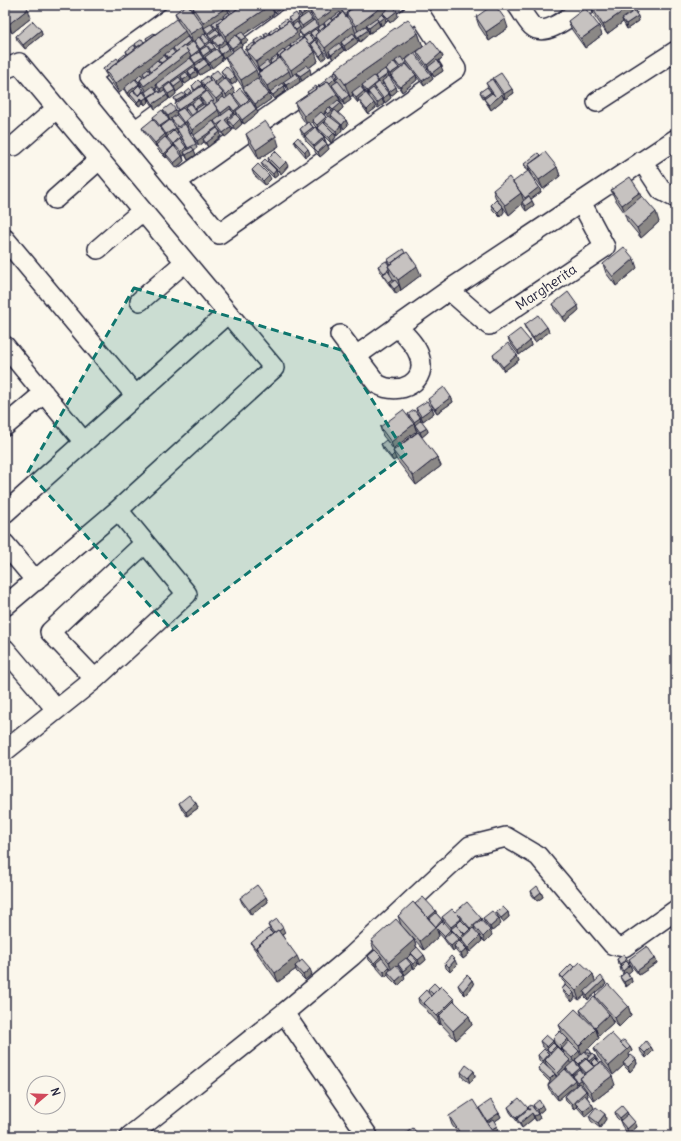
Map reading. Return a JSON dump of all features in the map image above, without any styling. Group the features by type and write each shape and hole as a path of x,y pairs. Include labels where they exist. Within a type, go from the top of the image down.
{"street":[{"path":"176,182 416,8 456,69 219,234 176,182 136,130 90,76 188,5"},
{"path":"136,130 306,5"},
{"path":"517,5 532,26 542,30 550,29 584,6"},
{"path":"597,102 676,51"},
{"path":"5,69 18,63 274,368 118,510 5,606"},
{"path":"14,146 56,109"},
{"path":"356,356 449,290 676,139"},
{"path":"55,199 99,160"},
{"path":"642,161 661,190 676,198"},
{"name":"Margherita","path":"449,290 489,325 605,247 581,202"},
{"path":"98,249 142,211"},
{"path":"5,239 136,396"},
{"path":"140,301 185,262"},
{"path":"5,513 228,313"},
{"path":"340,335 378,384 385,388 394,390 410,386 420,372 419,356 397,326"},
{"path":"5,346 84,442"},
{"path":"5,426 44,393"},
{"path":"5,751 95,679 187,594 118,510"},
{"path":"95,679 50,632 145,543"},
{"path":"5,544 36,581"},
{"path":"5,649 56,709"},
{"path":"130,1136 284,1013 352,956 470,846 506,836 538,856 613,945 624,947 676,910"},
{"path":"284,1013 368,1136"}],"highlighted area":[{"path":"134,288 341,350 406,454 172,630 28,472"}],"building":[{"path":"5,5 25,5 28,9 9,24 5,19"},
{"path":"187,5 203,26 190,34 175,13"},
{"path":"189,5 197,5 193,8 193,11"},
{"path":"197,5 225,5 227,7 203,23 193,8"},
{"path":"226,5 238,5 239,7 232,13"},
{"path":"243,5 271,5 225,36 217,23"},
{"path":"271,5 278,5 273,9"},
{"path":"306,5 309,10 301,15 298,11"},
{"path":"313,5 340,5 317,21 308,8"},
{"path":"352,5 357,5 351,10 349,8"},
{"path":"357,5 384,5 356,26 346,13"},
{"path":"392,5 397,11 388,18 383,13"},
{"path":"495,5 505,19 486,32 476,17"},
{"path":"632,5 603,25 591,6"},
{"path":"346,7 349,11 346,13 347,17 342,11"},
{"path":"585,8 599,26 581,39 568,21"},
{"path":"634,11 638,16 626,24 622,19"},
{"path":"229,12 230,14 224,18 223,16"},
{"path":"340,12 341,14 333,20 332,18"},
{"path":"343,12 353,25 325,48 315,35"},
{"path":"296,13 299,18 292,23 288,18"},
{"path":"308,13 312,19 302,26 298,20"},
{"path":"382,14 385,17 380,21 377,18"},
{"path":"221,17 223,19 217,23 218,27 216,28 212,23"},
{"path":"330,18 332,21 326,26 324,23"},
{"path":"376,18 378,21 369,28 366,25"},
{"path":"176,19 185,31 115,84 106,71"},
{"path":"286,19 288,22 281,27 279,24"},
{"path":"408,19 418,33 345,84 335,70"},
{"path":"314,20 318,26 303,36 299,31"},
{"path":"33,21 41,30 23,45 16,36"},
{"path":"289,21 297,33 256,62 247,51"},
{"path":"297,22 300,27 296,30 292,26"},
{"path":"211,24 214,28 208,33 204,28"},
{"path":"323,24 325,27 319,31 317,28"},
{"path":"277,26 279,28 271,34 269,32"},
{"path":"365,26 368,30 358,37 355,33"},
{"path":"216,29 220,33 211,39 208,35"},
{"path":"315,29 318,32 315,35 315,39 310,33"},
{"path":"242,32 246,37 241,40 237,35"},
{"path":"267,32 269,35 266,37 264,34"},
{"path":"154,33 155,34 147,40 146,38"},
{"path":"353,33 356,37 344,46 341,42"},
{"path":"204,34 210,41 206,44 200,37"},
{"path":"221,34 225,40 218,46 213,40"},
{"path":"308,34 314,40 309,44 303,38"},
{"path":"236,35 241,42 232,48 227,42"},
{"path":"262,36 264,39 256,44 254,41"},
{"path":"187,37 190,41 176,52 173,48"},
{"path":"199,37 205,45 200,49 194,41"},
{"path":"301,37 302,39 292,47 290,45"},
{"path":"304,38 315,52 291,70 280,56"},
{"path":"142,39 144,42 137,47 135,44"},
{"path":"315,40 324,52 320,56 311,44"},
{"path":"431,40 441,53 427,65 417,52"},
{"path":"193,42 199,50 191,56 185,47"},
{"path":"211,42 215,48 211,50 207,45"},
{"path":"226,43 229,48 221,54 218,49"},
{"path":"254,43 255,45 248,50 246,47"},
{"path":"339,43 342,47 331,55 329,51"},
{"path":"134,45 136,48 128,54 126,51"},
{"path":"184,46 189,52 144,86 140,80"},
{"path":"207,46 210,51 203,56 200,50"},
{"path":"240,46 256,70 241,80 225,57"},
{"path":"289,46 291,48 286,52 284,50"},
{"path":"172,49 175,53 168,58 165,54"},
{"path":"216,49 221,55 210,63 205,57"},
{"path":"245,49 248,54 246,56 243,51"},
{"path":"283,50 285,52 280,56 281,59 277,55"},
{"path":"199,52 203,58 195,63 191,57"},
{"path":"414,53 431,75 422,81 406,60"},
{"path":"125,54 126,56 120,60 119,59"},
{"path":"164,55 167,59 161,63 158,59"},
{"path":"277,56 278,59 271,64 270,61"},
{"path":"401,57 405,63 400,67 395,61"},
{"path":"117,58 119,61 106,71 107,74 103,69"},
{"path":"190,58 195,64 160,89 156,84"},
{"path":"280,58 289,71 267,86 258,73"},
{"path":"204,59 208,64 198,71 195,66"},
{"path":"157,60 161,64 151,71 149,67"},
{"path":"437,60 441,66 432,73 428,67"},
{"path":"267,61 270,65 261,71 258,68"},
{"path":"394,62 399,68 390,74 386,69"},
{"path":"406,64 416,75 400,87 391,76"},
{"path":"307,65 310,69 300,76 297,72"},
{"path":"226,66 235,76 230,81 221,71"},
{"path":"193,67 196,71 191,75 188,71"},
{"path":"148,69 150,72 145,76 143,73"},
{"path":"385,69 388,74 378,81 375,76"},
{"path":"217,70 222,76 215,82 209,76"},
{"path":"336,71 338,77 337,78 334,73"},
{"path":"186,72 189,76 183,80 181,76"},
{"path":"296,73 299,77 286,85 283,82"},
{"path":"501,73 512,89 504,94 493,78"},
{"path":"141,74 143,77 139,82 136,79"},
{"path":"332,74 335,78 330,83 328,81 327,82 326,79"},
{"path":"207,76 210,80 204,85 201,81"},
{"path":"374,76 378,82 367,91 362,85"},
{"path":"389,76 396,87 389,92 382,81"},
{"path":"179,77 182,81 174,87 171,83"},
{"path":"225,78 233,88 226,95 217,85"},
{"path":"257,78 269,94 255,104 243,88"},
{"path":"135,79 139,84 127,93 124,88"},
{"path":"492,79 502,94 489,105 484,99 492,93 495,96 486,83"},
{"path":"198,80 202,84 195,90 192,86"},
{"path":"211,80 223,93 216,99 204,86"},
{"path":"325,81 326,83 319,87 318,86"},
{"path":"328,81 337,94 304,116 295,103"},
{"path":"338,81 349,95 343,100 332,85"},
{"path":"379,82 389,94 383,98 374,86"},
{"path":"170,83 175,90 168,94 164,88"},
{"path":"282,83 284,86 273,95 270,92"},
{"path":"139,85 143,91 138,95 134,90"},
{"path":"153,86 157,91 148,97 145,92"},
{"path":"202,86 206,91 178,110 175,104"},
{"path":"316,86 317,88 309,94 307,92"},
{"path":"360,86 364,91 356,98 352,92"},
{"path":"487,87 491,92 484,97 480,92"},
{"path":"240,88 249,99 242,106 233,95"},
{"path":"373,88 382,99 377,103 368,92"},
{"path":"190,89 192,91 187,95 185,93"},
{"path":"164,90 167,95 153,104 149,97 159,91 160,93"},
{"path":"133,91 139,96 143,92 147,97 143,100 141,98 137,102 130,94"},
{"path":"207,91 214,101 206,105 200,97"},
{"path":"183,93 185,96 176,101 174,98"},
{"path":"366,93 374,103 367,110 358,99"},
{"path":"231,94 240,106 234,111 230,106 221,113 214,104 223,97 225,99"},
{"path":"198,98 202,103 195,108 192,103"},
{"path":"250,100 256,109 242,120 236,111"},
{"path":"338,100 341,103 333,110 330,107"},
{"path":"212,101 218,110 192,130 186,120"},
{"path":"190,103 196,112 191,116 185,107"},
{"path":"171,104 176,110 168,116 163,110"},
{"path":"204,104 205,106 197,112 196,109"},
{"path":"329,107 332,111 328,114 325,111"},
{"path":"183,108 190,117 184,123 176,112"},
{"path":"230,109 234,113 225,120 231,127 223,133 218,126 223,121 217,125 214,121"},
{"path":"162,110 169,120 160,126 153,117"},
{"path":"335,110 346,120 342,125 331,115"},
{"path":"321,112 326,117 317,125 312,120"},
{"path":"235,114 240,119 233,126 228,120"},
{"path":"176,115 183,123 178,127 171,119"},
{"path":"329,116 341,125 336,131 324,121"},
{"path":"153,119 165,134 155,143 142,128"},
{"path":"170,120 176,128 166,134 161,127"},
{"path":"213,121 217,127 197,141 193,136"},
{"path":"265,121 276,136 256,150 246,134"},
{"path":"308,122 313,127 304,134 300,129"},
{"path":"323,122 334,133 329,138 318,128"},
{"path":"185,124 196,144 188,148 177,129"},
{"path":"315,127 324,137 314,146 305,136"},
{"path":"217,128 220,132 206,143 203,139"},
{"path":"174,130 180,137 173,144 167,137"},
{"path":"165,137 173,146 164,154 156,145"},
{"path":"298,137 308,149 305,152 294,141"},
{"path":"180,139 186,147 181,152 174,144"},
{"path":"323,140 327,144 318,152 314,148"},
{"path":"174,146 182,156 174,163 166,154"},
{"path":"192,147 194,150 186,155 184,152"},
{"path":"275,151 286,162 279,169 268,158"},
{"path":"545,152 557,167 539,180 528,165"},
{"path":"538,153 541,156 528,165 528,169 524,164"},
{"path":"265,159 276,170 273,174 261,163"},
{"path":"258,164 269,175 263,181 252,170"},
{"path":"528,171 539,187 525,198 513,182"},
{"path":"509,177 521,193 505,205 493,190"},
{"path":"630,177 640,192 622,205 611,190"},
{"path":"529,196 532,201 525,206 522,202"},
{"path":"642,196 656,212 637,228 623,212"},
{"path":"496,200 503,207 498,212 491,205"},
{"path":"624,247 634,259 613,277 603,264"},
{"path":"403,249 405,253 390,264 387,260"},
{"path":"407,252 417,266 398,280 388,266"},
{"path":"386,261 389,265 389,269 384,273 378,266"},
{"path":"388,271 393,279 389,282 383,274"},
{"path":"395,280 399,285 394,289 390,284"},
{"path":"568,292 578,306 563,317 553,304"},
{"path":"538,315 547,327 533,338 524,325"},
{"path":"520,329 530,341 518,351 508,338"},
{"path":"508,343 517,355 503,367 493,355"},
{"path":"444,387 451,397 435,409 428,399"},
{"path":"427,401 432,408 421,416 416,408"},
{"path":"403,410 414,424 391,442 380,427"},
{"path":"414,410 420,418 414,422 408,414"},
{"path":"421,420 427,428 420,432 415,425"},
{"path":"415,432 416,433 395,449 394,448"},
{"path":"418,432 437,457 413,476 393,451"},
{"path":"386,440 394,450 394,454 391,457 381,444"},
{"path":"189,795 196,803 186,812 179,803"},
{"path":"257,885 266,897 249,910 240,898"},
{"path":"537,886 541,892 535,897 531,891"},
{"path":"423,897 436,911 428,918 415,904"},
{"path":"413,902 436,927 420,941 398,916"},
{"path":"467,902 481,918 470,928 458,914 461,919 451,927 442,917 452,909 455,912"},
{"path":"503,907 508,912 501,918 496,912"},
{"path":"492,911 499,919 490,927 483,918"},
{"path":"436,913 442,920 436,927 429,919"},
{"path":"277,919 283,928 274,933 268,925"},
{"path":"396,919 414,940 389,962 371,941"},
{"path":"461,920 470,929 465,934 456,925"},
{"path":"481,920 490,930 483,937 474,926"},
{"path":"442,922 450,930 444,936 436,928"},
{"path":"456,925 464,934 460,938 451,929"},
{"path":"473,928 480,936 468,948 461,939"},
{"path":"268,929 273,934 256,947 257,950 251,943"},
{"path":"278,930 297,956 275,973 256,947"},
{"path":"452,931 459,939 451,946 444,938"},
{"path":"459,941 467,949 461,954 454,946"},
{"path":"647,946 655,958 637,971 629,959"},
{"path":"417,947 424,955 418,960 411,953"},
{"path":"375,950 381,956 374,963 368,956"},
{"path":"411,954 417,961 413,964 407,958"},
{"path":"624,954 627,959 620,964 617,959"},
{"path":"451,956 455,960 449,967 445,963"},
{"path":"382,958 389,967 384,972 376,963"},
{"path":"406,958 411,964 403,971 398,964"},
{"path":"302,960 310,969 303,975 295,966"},
{"path":"626,961 630,965 623,971 620,967"},
{"path":"580,962 593,974 576,991 563,978"},
{"path":"571,964 574,967 563,978 560,975"},
{"path":"396,965 404,974 396,981 388,972"},
{"path":"626,972 631,978 624,982 620,977"},
{"path":"467,975 472,980 463,991 458,985"},
{"path":"601,976 604,980 587,996 584,992"},
{"path":"434,983 439,988 433,994 428,989"},
{"path":"608,984 628,1006 615,1018 595,996"},
{"path":"566,985 574,993 570,997 562,989"},
{"path":"441,986 454,999 437,1016 424,1003"},
{"path":"426,990 431,996 424,1003 425,1006 418,998"},
{"path":"594,997 609,1014 595,1027 580,1010"},
{"path":"454,1001 469,1016 453,1031 439,1016"},
{"path":"575,1009 596,1029 579,1046 559,1025"},
{"path":"560,1031 568,1039 561,1046 553,1038"},
{"path":"611,1033 627,1050 609,1066 594,1048"},
{"path":"546,1035 553,1041 547,1047 540,1041"},
{"path":"624,1040 630,1047 627,1050 620,1043"},
{"path":"569,1041 579,1051 572,1058 562,1049"},
{"path":"646,1041 651,1047 645,1053 640,1048"},
{"path":"553,1043 556,1046 550,1052 547,1049"},
{"path":"557,1047 570,1060 558,1073 545,1060"},
{"path":"588,1048 591,1052 590,1054 586,1051"},
{"path":"544,1049 549,1054 543,1061 538,1055"},
{"path":"585,1051 588,1055 579,1064 575,1060"},
{"path":"592,1053 595,1056 589,1061 587,1059"},
{"path":"631,1055 636,1059 628,1067 623,1063"},
{"path":"595,1058 600,1063 595,1066 591,1062"},
{"path":"586,1059 594,1067 586,1073 579,1065"},
{"path":"574,1061 580,1068 572,1075 566,1068"},
{"path":"601,1062 612,1076 591,1092 580,1078"},
{"path":"543,1063 555,1074 550,1079 538,1068"},
{"path":"466,1065 474,1071 468,1078 461,1072"},
{"path":"565,1069 575,1080 557,1096 548,1085"},
{"path":"580,1070 584,1075 577,1082 573,1076"},
{"path":"579,1083 586,1091 572,1104 565,1096"},
{"path":"585,1095 592,1104 583,1111 575,1103"},
{"path":"519,1098 528,1108 516,1118 508,1107"},
{"path":"473,1100 495,1135 462,1136 449,1116"},
{"path":"491,1100 499,1113 487,1121 479,1108"},
{"path":"539,1100 542,1105 537,1110 533,1105"},
{"path":"531,1105 538,1114 534,1116 532,1113 520,1123 517,1119 528,1109 530,1110 528,1107"},
{"path":"622,1106 627,1112 620,1118 615,1112"},
{"path":"596,1107 605,1114 598,1123 589,1116"},
{"path":"628,1114 635,1122 627,1129 620,1121"},
{"path":"493,1119 497,1126 492,1129 487,1123"},
{"path":"413,1128 419,1136 402,1136"}]}
